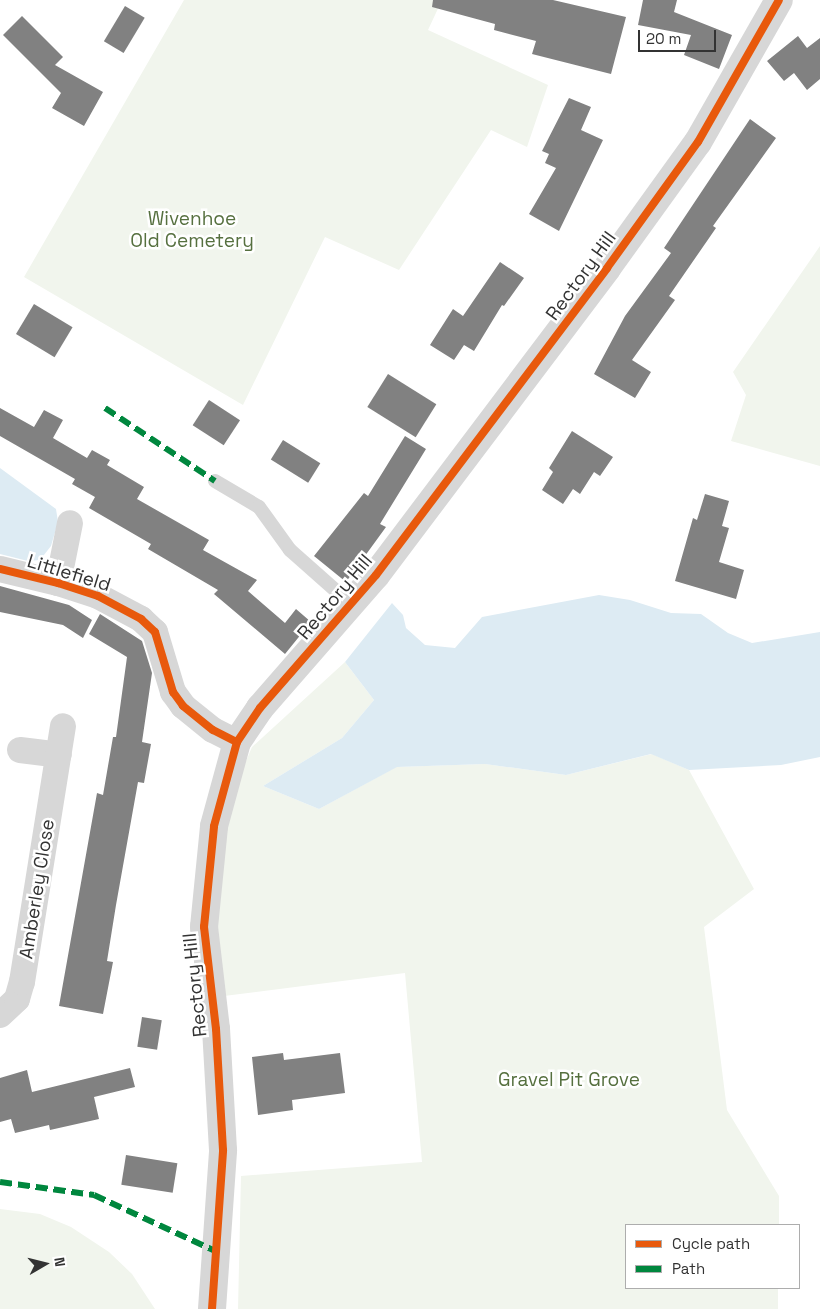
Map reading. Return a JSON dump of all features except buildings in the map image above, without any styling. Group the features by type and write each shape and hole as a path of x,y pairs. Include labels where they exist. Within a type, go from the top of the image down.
{"street":[{"name":"Rectory Hill","path":"212,1309 223,1150 216,1029 204,927 214,826 237,742 260,708 351,604 508,401 698,142 780,0"},
{"name":"Littlefield","path":"58,582 70,523"},
{"name":"Littlefield","path":"0,569 58,582 98,596 141,619 155,632 173,692 183,706 213,730 237,742"},
{"name":"Amberley Close","path":"0,1015 17,1000 22,982 63,726"},
{"path":"20,750 59,755"}],"lane":[{"path":"215,481 259,507 290,550 351,604"}],"green space":[{"name":"Wivenhoe Old Cemetery","path":"184,0 442,0 428,30 548,85 527,147 491,130 399,270 325,237 243,405 24,277"},
{"path":"820,246 820,466 731,441 746,395 733,372"},
{"name":"Gravel Pit Grove","path":"345,662 374,700 342,738 263,786 319,809 396,767 485,764 566,775 652,754 689,770 754,889 704,927 727,1110 779,1196 779,1224 625,1224 625,1289 778,1289 778,1309 238,1309 241,1176 422,1162 405,973 224,996 216,906 222,818 252,747"},
{"path":"0,1209 40,1214 71,1227 109,1252 132,1274 155,1309 0,1309"}],"shaded area":[{"path":"0,468 56,509 58,522 51,546 40,560 28,561 0,554"},
{"path":"599,595 630,600 671,613 701,614 728,633 752,643 820,632 820,757 781,765 689,770 651,754 566,775 485,764 397,767 319,809 263,786 342,738 374,700 345,662 392,603 403,615 406,628 425,645 455,648 482,617"}],"marked path":[{"path":"105,408 215,481"},
{"path":"0,1182 94,1195 215,1251"}],"cycle path":[{"path":"212,1309 223,1150 216,1029 204,927 214,826 237,742 260,708 376,575 607,268 698,142 779,0"},
{"path":"0,569 58,583 98,596 141,619 155,632 173,692 183,706 213,730 237,742"}]}
